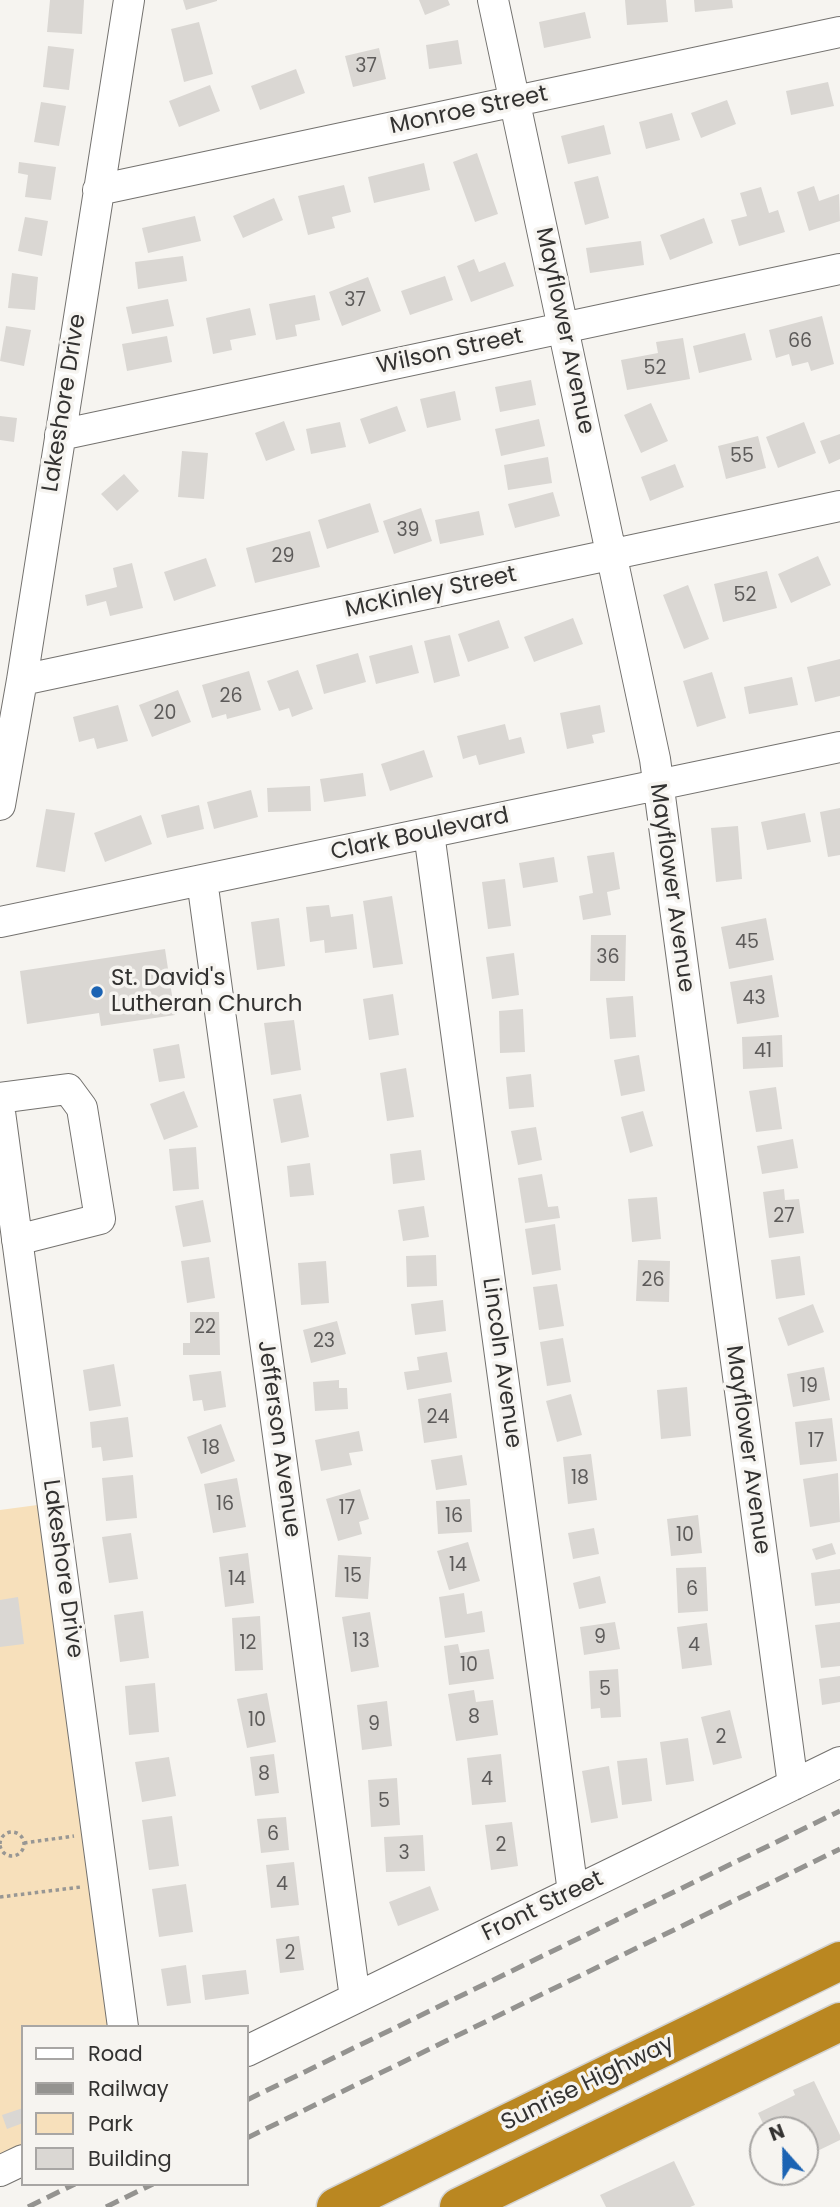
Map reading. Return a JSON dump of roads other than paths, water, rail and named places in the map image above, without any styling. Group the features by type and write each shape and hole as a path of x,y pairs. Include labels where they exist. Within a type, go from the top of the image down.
{"highway":[{"name":"Sunrise Highway","path":"337,2207 840,1961"},
{"path":"458,2207 840,2022"}],"street":[{"name":"Lakeshore Drive","path":"0,805 129,0"},
{"name":"Mayflower Avenue","path":"493,0 654,759 793,1785"},
{"name":"Monroe Street","path":"98,190 840,32"},
{"name":"Wilson Street","path":"60,435 840,269"},
{"name":"McKinley Street","path":"22,680 840,506"},
{"name":"Clark Boulevard","path":"0,922 840,747"},
{"name":"Lincoln Avenue","path":"429,833 573,1892"},
{"name":"Jefferson Avenue","path":"202,880 355,1998"},
{"path":"0,1098 68,1089 82,1108 100,1219 17,1240"},
{"name":"Lakeshore Drive","path":"0,1112 123,2025"},
{"name":"Front Street","path":"248,2051 840,1762"},
{"path":"0,2172 21,2161"}],"railway":[{"path":"248,2100 840,1811"},
{"path":"248,2138 840,1849"},
{"path":"28,2207 71,2186"},
{"path":"106,2207 149,2186"}],"place":[{"name":"St. David's Lutheran Church","path":"97,992"}]}
